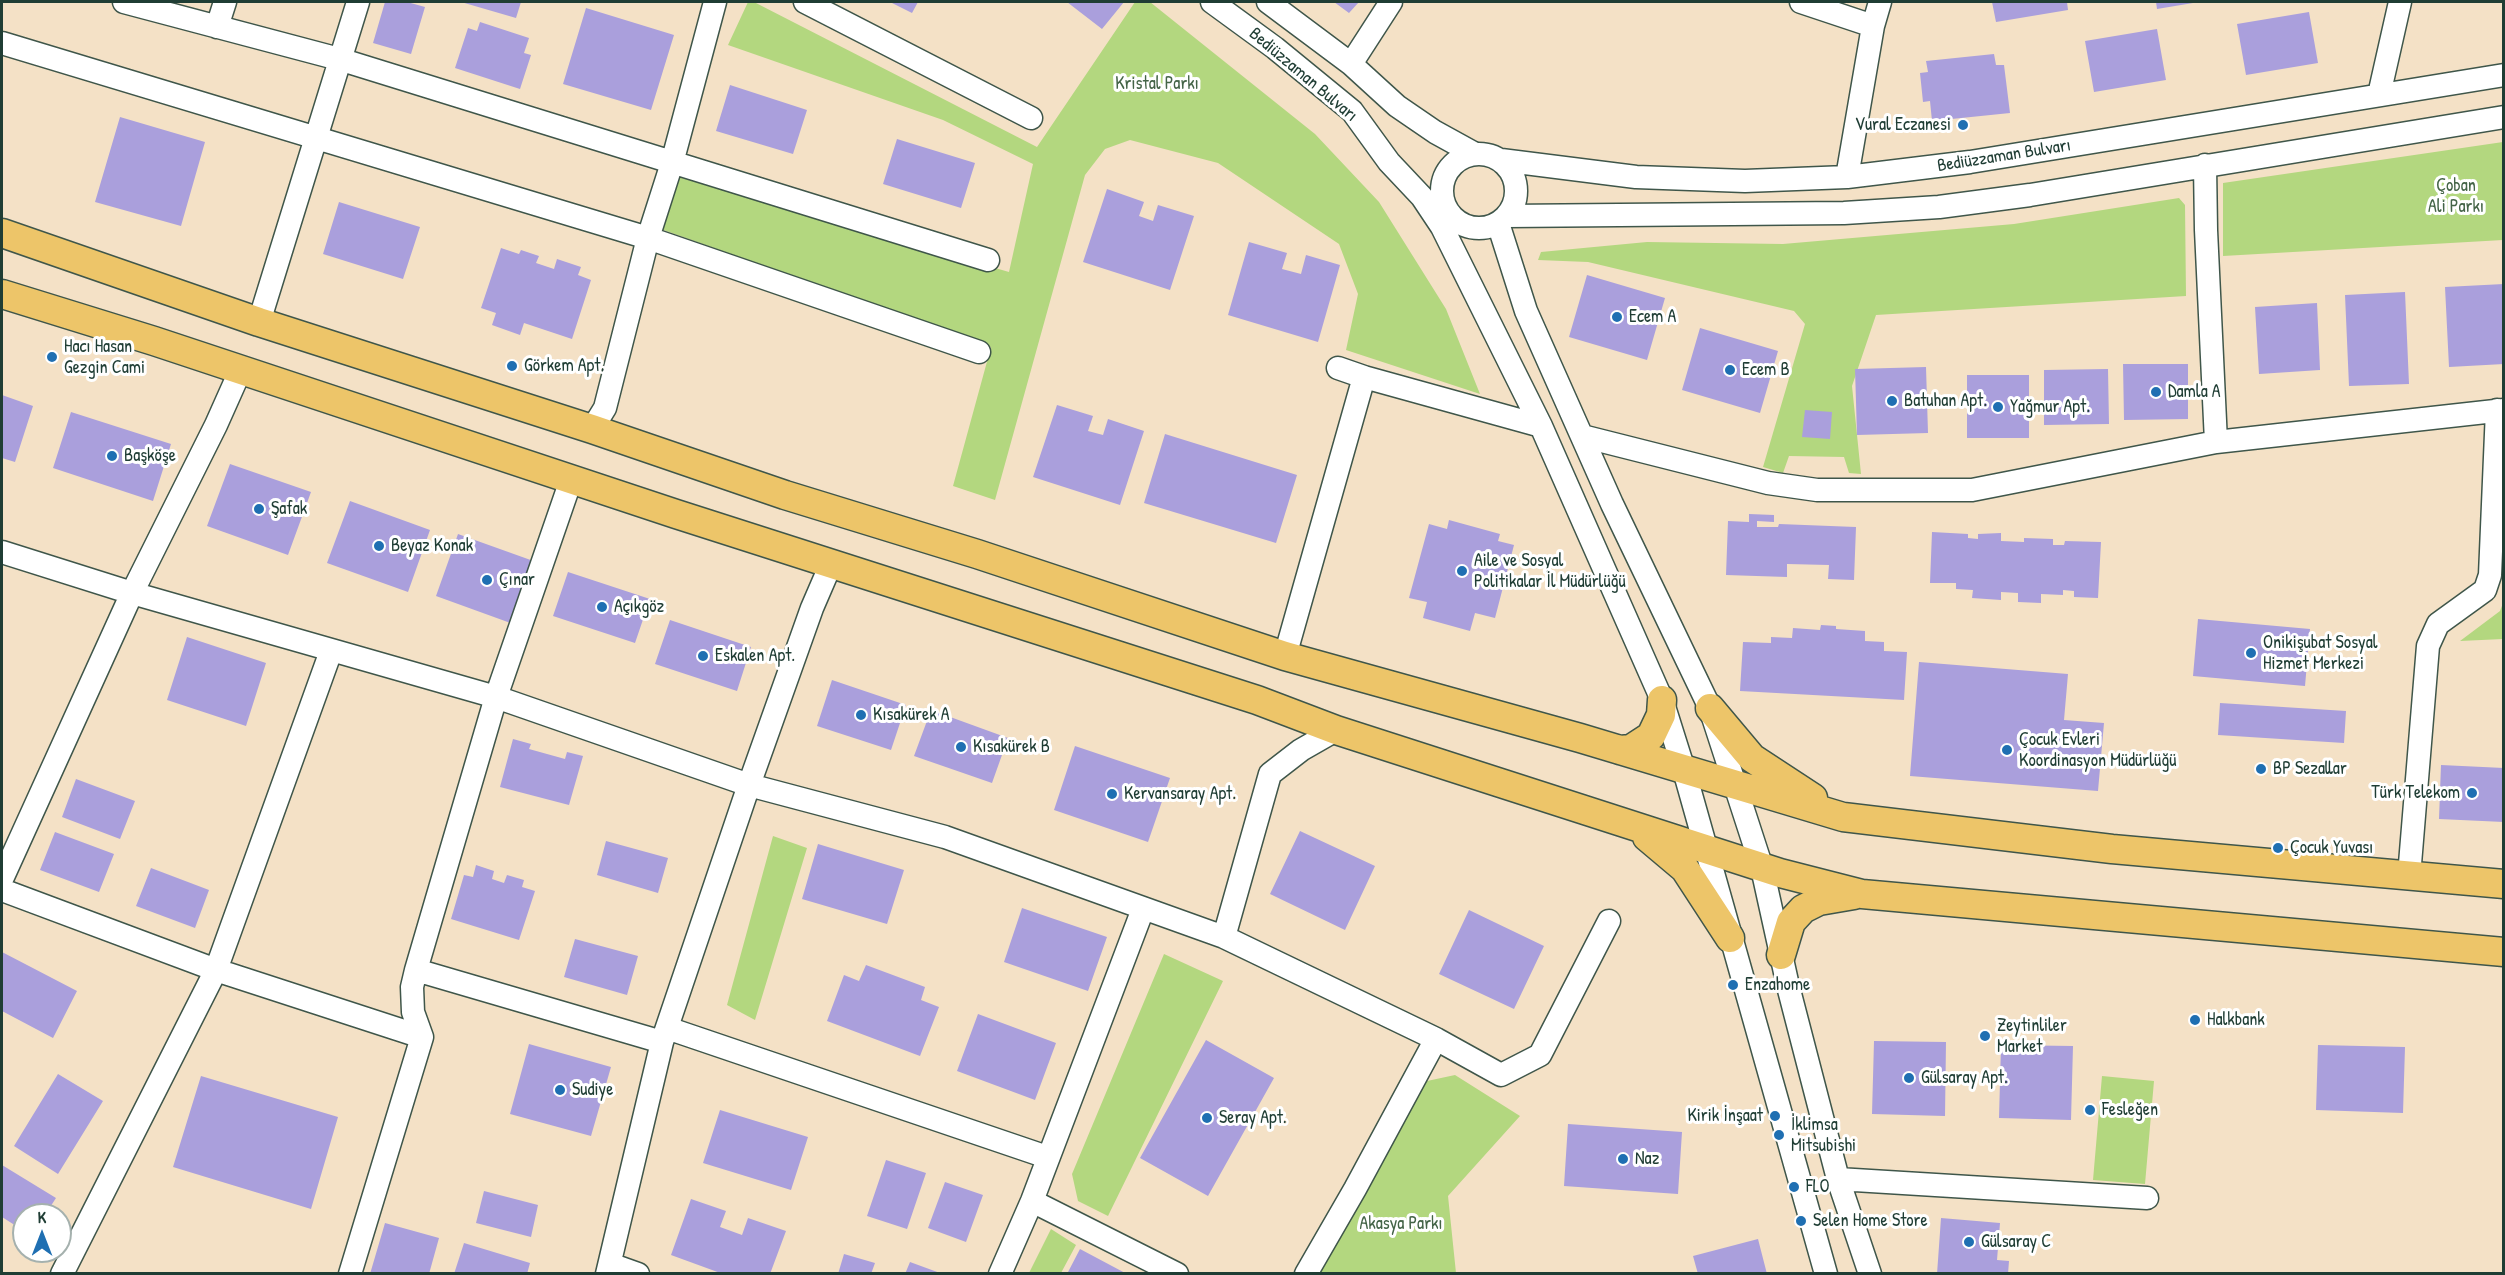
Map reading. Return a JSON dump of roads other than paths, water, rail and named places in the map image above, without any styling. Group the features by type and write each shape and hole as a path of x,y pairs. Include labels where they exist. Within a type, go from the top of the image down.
{"main road":[{"path":"2,233 259,321 592,429 785,495 977,554 1285,656 1620,750 1843,817 2123,850 2504,884"},
{"path":"2,294 240,369 571,480 1257,700 1336,730 1762,868 1862,894 2504,952"},
{"path":"1620,750 1631,749 1651,736 1661,715 1662,700"},
{"path":"1710,708 1762,767 1824,804 1865,820"},
{"path":"1611,819 1656,843 1685,869 1730,938"},
{"path":"1781,956 1791,922 1803,909 1819,901 1862,894"}],"street":[{"path":"124,2 339,59 988,260"},
{"path":"217,27 225,2"},
{"path":"259,321 358,2"},
{"path":"592,429 605,408 648,238 672,162 716,2"},
{"path":"805,2 1031,118"},
{"name":"Bediüzzaman Bulvarı","path":"1212,2 1275,48 1352,111 1389,162 1422,197 1450,243 1541,426 1662,700 1684,770 1826,1274"},
{"name":"Bediüzzaman Bulvarı","path":"1268,2 1351,64 1397,106 1435,132 1474,154"},
{"path":"1351,64 1391,2"},
{"path":"1801,2 1873,26"},
{"path":"1847,177 1873,26 1880,2"},
{"path":"2379,95 2400,2"},
{"path":"2,43 648,238 979,352"},
{"name":"Bediüzzaman Bulvarı","path":"1500,160 1635,177 1745,181 1847,177 1970,162 2504,75"},
{"path":"1422,197 1467,226 1478,228 1503,219 1844,213 1939,207 2030,195 2504,117"},
{"path":"1450,214 1442,193 1447,172 1464,157 1474,154 1493,156 1507,166 1516,182 1515,200 1503,219 1526,311 1611,504 1710,708 1762,868 1781,956 1838,1179 1870,1274"},
{"path":"2205,165 2216,442"},
{"path":"1338,368 1541,426"},
{"path":"2,879 132,593 216,425 240,369"},
{"path":"1285,656 1364,376"},
{"path":"1582,436 1768,483 1817,490 1972,490 2216,442 2500,410 2490,575 2485,590 2438,624 2427,646 2409,876"},
{"path":"350,1274 422,1037 413,1012 412,987 416,970 496,697 571,480"},
{"path":"2,552 132,593 496,697 749,785 945,837 1224,937 1436,1039 1501,1076 1540,1055 1609,921"},
{"path":"638,1274 609,1269 665,1035 749,785 812,608 831,564"},
{"path":"62,1274 216,970 331,651"},
{"path":"1224,937 1270,774 1301,750 1336,730"},
{"path":"2,890 216,970 422,1037"},
{"path":"1000,1274 1032,1201 1143,909"},
{"path":"416,970 665,1035 1047,1157"},
{"path":"1306,1274 1436,1039"},
{"path":"1838,1179 2147,1198"},
{"path":"1032,1201 1177,1274"}],"place":[{"name":"Vural Eczanesi","path":"1963,125"},
{"name":"Ecem A","path":"1617,317"},
{"name":"Hacı Hasan Gezgin Cami","path":"52,357"},
{"name":"Görkem Apt.","path":"512,366"},
{"name":"Ecem B","path":"1730,370"},
{"name":"Damla A","path":"2156,392"},
{"name":"Batuhan Apt.","path":"1892,401"},
{"name":"Yağmur Apt.","path":"1998,407"},
{"name":"Başköşe","path":"112,456"},
{"name":"Şafak","path":"259,509"},
{"name":"Beyaz Konak","path":"379,546"},
{"name":"Aile ve Sosyal Politikalar İl Müdürlüğü","path":"1462,571"},
{"name":"Çınar","path":"487,580"},
{"name":"Açıkgöz","path":"602,607"},
{"name":"Onikişubat Sosyal Hizmet Merkezi","path":"2251,653"},
{"name":"Eskalen Apt.","path":"703,656"},
{"name":"Kısakürek A","path":"861,715"},
{"name":"Kısakürek B","path":"961,747"},
{"name":"Çocuk Evleri Koordinasyon Müdürlüğü","path":"2007,750"},
{"name":"BP Sezallar","path":"2261,769"},
{"name":"Türk Telekom","path":"2472,793"},
{"name":"Kervansaray Apt.","path":"1112,794"},
{"name":"Çocuk Yuvası","path":"2278,848"},
{"name":"Enzahome","path":"1733,985"},
{"name":"Halkbank","path":"2195,1020"},
{"name":"Zeytinliler Market","path":"1985,1036"},
{"name":"Gülsaray Apt.","path":"1909,1078"},
{"name":"Sudiye","path":"560,1090"},
{"name":"Fesleğen","path":"2090,1110"},
{"name":"Kirik İnşaat","path":"1775,1116"},
{"name":"Seray Apt.","path":"1207,1118"},
{"name":"İklimsa Mitsubishi","path":"1779,1135"},
{"name":"Naz","path":"1623,1159"},
{"name":"FLO","path":"1794,1187"},
{"name":"Selen Home Store","path":"1801,1221"},
{"name":"Gülsaray C","path":"1969,1242"}],"park label":[{"name":"Kristal Parkı","path":"1157,84"},
{"name":"Çoban Ali Parkı","path":"2456,196"},
{"name":"Akasya Parkı","path":"1401,1224"}]}
